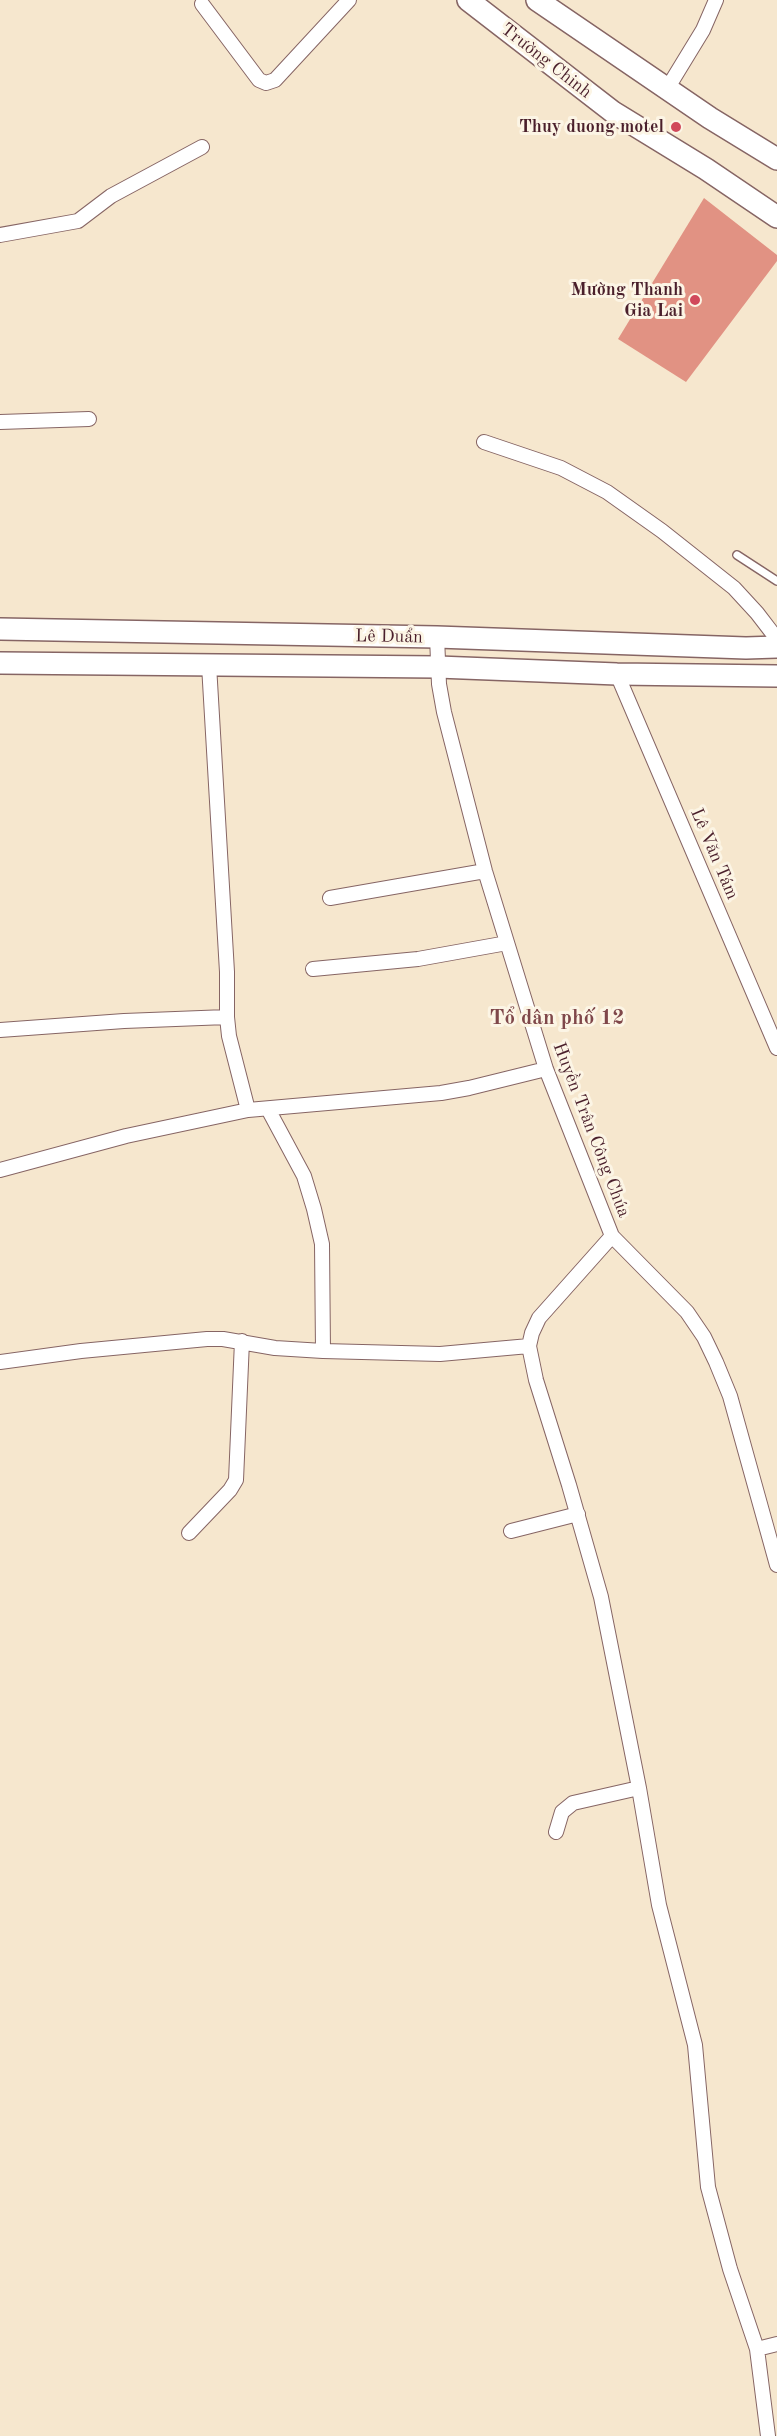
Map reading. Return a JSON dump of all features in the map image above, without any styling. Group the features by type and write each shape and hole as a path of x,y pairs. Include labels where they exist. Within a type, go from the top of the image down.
{"main road":[{"name":"Trường Chinh","path":"468,0 613,112 706,169 777,217"},
{"path":"537,0 667,89 777,159"},
{"name":"Lê Duẩn","path":"0,629 437,638 734,648 777,647"},
{"name":"Lê Duẩn","path":"0,663 438,667 617,674 777,676"}],"street":[{"path":"202,3 259,80 266,83 275,80 349,0"},
{"path":"667,89 704,30 716,0"},
{"path":"0,235 78,221 111,196 201,147"},
{"path":"0,422 89,419"},
{"path":"484,442 561,468 607,492 662,531 734,588 758,613 777,639"},
{"name":"Huyền Trân Công Chúa","path":"437,638 444,712 484,871 546,1069 612,1236 687,1312 704,1337 730,1396 777,1565"},
{"path":"209,665 227,972 227,1017 229,1036 248,1110"},
{"name":"Lê Văn Tám","path":"617,674 777,1048"},
{"path":"330,898 484,871"},
{"path":"313,969 418,959 507,943"},
{"path":"0,1030 124,1021 227,1017"},
{"path":"0,1170 126,1136 248,1110 441,1093 546,1069"},
{"path":"268,1109 304,1176 322,1244 323,1351"},
{"path":"612,1236 539,1318 529,1346 536,1380 601,1597 639,1788 659,1905 695,2046 708,2187 730,2269 757,2349 768,2436"},
{"path":"0,1362 81,1351 215,1339 242,1341 275,1348 440,1354 529,1346"},
{"path":"189,1533 230,1491 236,1480 242,1341"},
{"path":"511,1531 578,1514"},
{"path":"556,1832 562,1812 573,1803 639,1788"},
{"path":"757,2349 777,2344"}],"lane":[{"path":"737,555 777,581"}],"building":[{"name":"Mường Thanh Gia Lai","path":"704,198 777,255 777,261 686,382 618,339"}],"place":[{"name":"Thuy duong motel","path":"676,127"},
{"name":"Mường Thanh Gia Lai","path":"695,300"}],"district":[{"name":"Tổ dân phố 12","path":"557,1018"}]}
